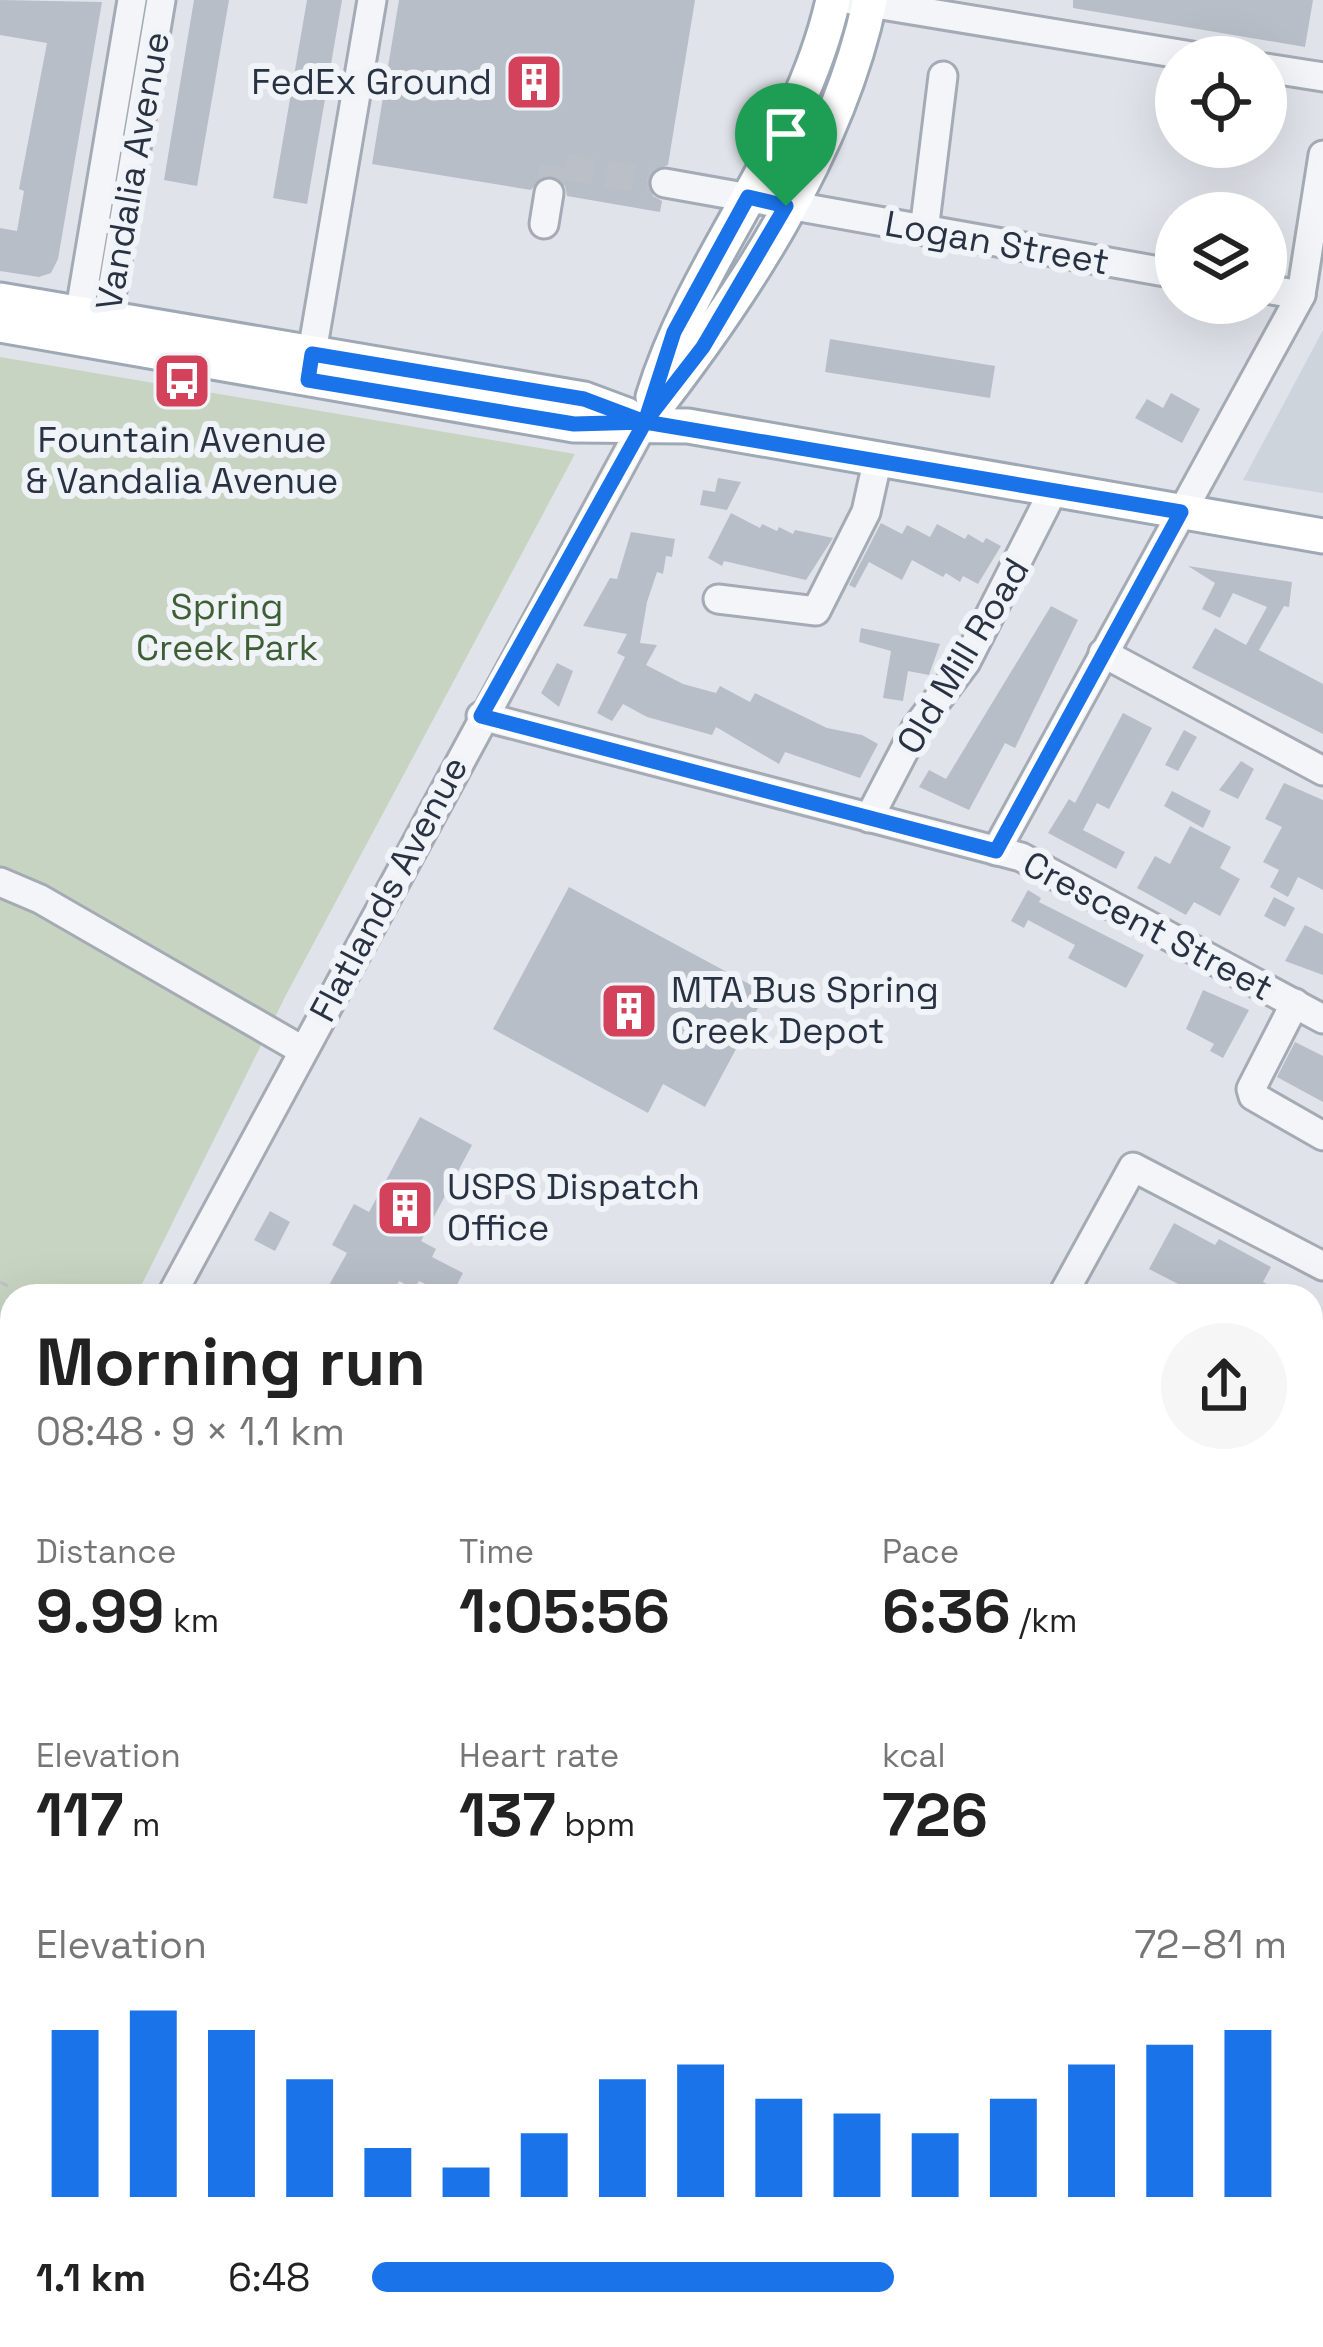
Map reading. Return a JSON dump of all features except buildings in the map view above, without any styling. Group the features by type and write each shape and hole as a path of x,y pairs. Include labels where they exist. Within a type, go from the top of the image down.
{"main road":[{"name":"Flatlands Avenue","path":"645,422 674,332 808,85 833,0"},
{"name":"Flatlands Avenue","path":"645,422 703,347 786,206 844,91 863,1"},
{"path":"0,300 91,328 310,367 584,399 645,422 1323,536"},
{"path":"0,325 91,328"}],"street":[{"name":"Vandalia Avenue","path":"91,328 132,0"},
{"name":"Vandalia Avenue","path":"91,328 161,0"},
{"path":"310,367 372,0"},
{"path":"863,1 1155,50"},
{"path":"1287,71 1323,77"},
{"path":"923,231 943,76"},
{"path":"996,851 1300,295 1323,155"},
{"name":"Logan Street","path":"665,183 1155,270"},
{"path":"544,224 549,193"},
{"path":"1287,293 1300,295"},
{"name":"Flatlands Avenue","path":"177,1284 481,716 645,422"},
{"path":"718,598 815,611 866,512 878,458"},
{"name":"Old Mill Road","path":"869,818 916,728 966,662 1053,491"},
{"path":"1103,653 1323,771"},
{"name":"Crescent Street","path":"481,716 996,851 1041,867 1323,1018"},
{"path":"0,882 40,899 302,1050"},
{"path":"1294,1003 1251,1089 1253,1096 1323,1136"},
{"path":"1069,1284 1133,1167 1323,1266"}],"shaded area":[{"path":"1323,330 1323,493 1243,480"}],"green space":[{"name":"Spring Creek Park","path":"0,357 575,454 286,995 142,1284 0,1284"}],"tunnel":[{"path":"549,193 554,165 665,183"}],"place":[{"name":"FedEx Ground","path":"534,82"},
{"name":"Fountain Avenue & Vandalia Avenue","path":"182,381"},
{"name":"MTA Bus Spring Creek Depot","path":"629,1011"},
{"name":"USPS Dispatch Office","path":"405,1208"}],"route":[{"path":"786,206 703,347 645,422 574,424 308,380 312,354 584,399 645,422 1181,512 996,851 481,716 645,422 674,332 748,197 786,206"}]}
